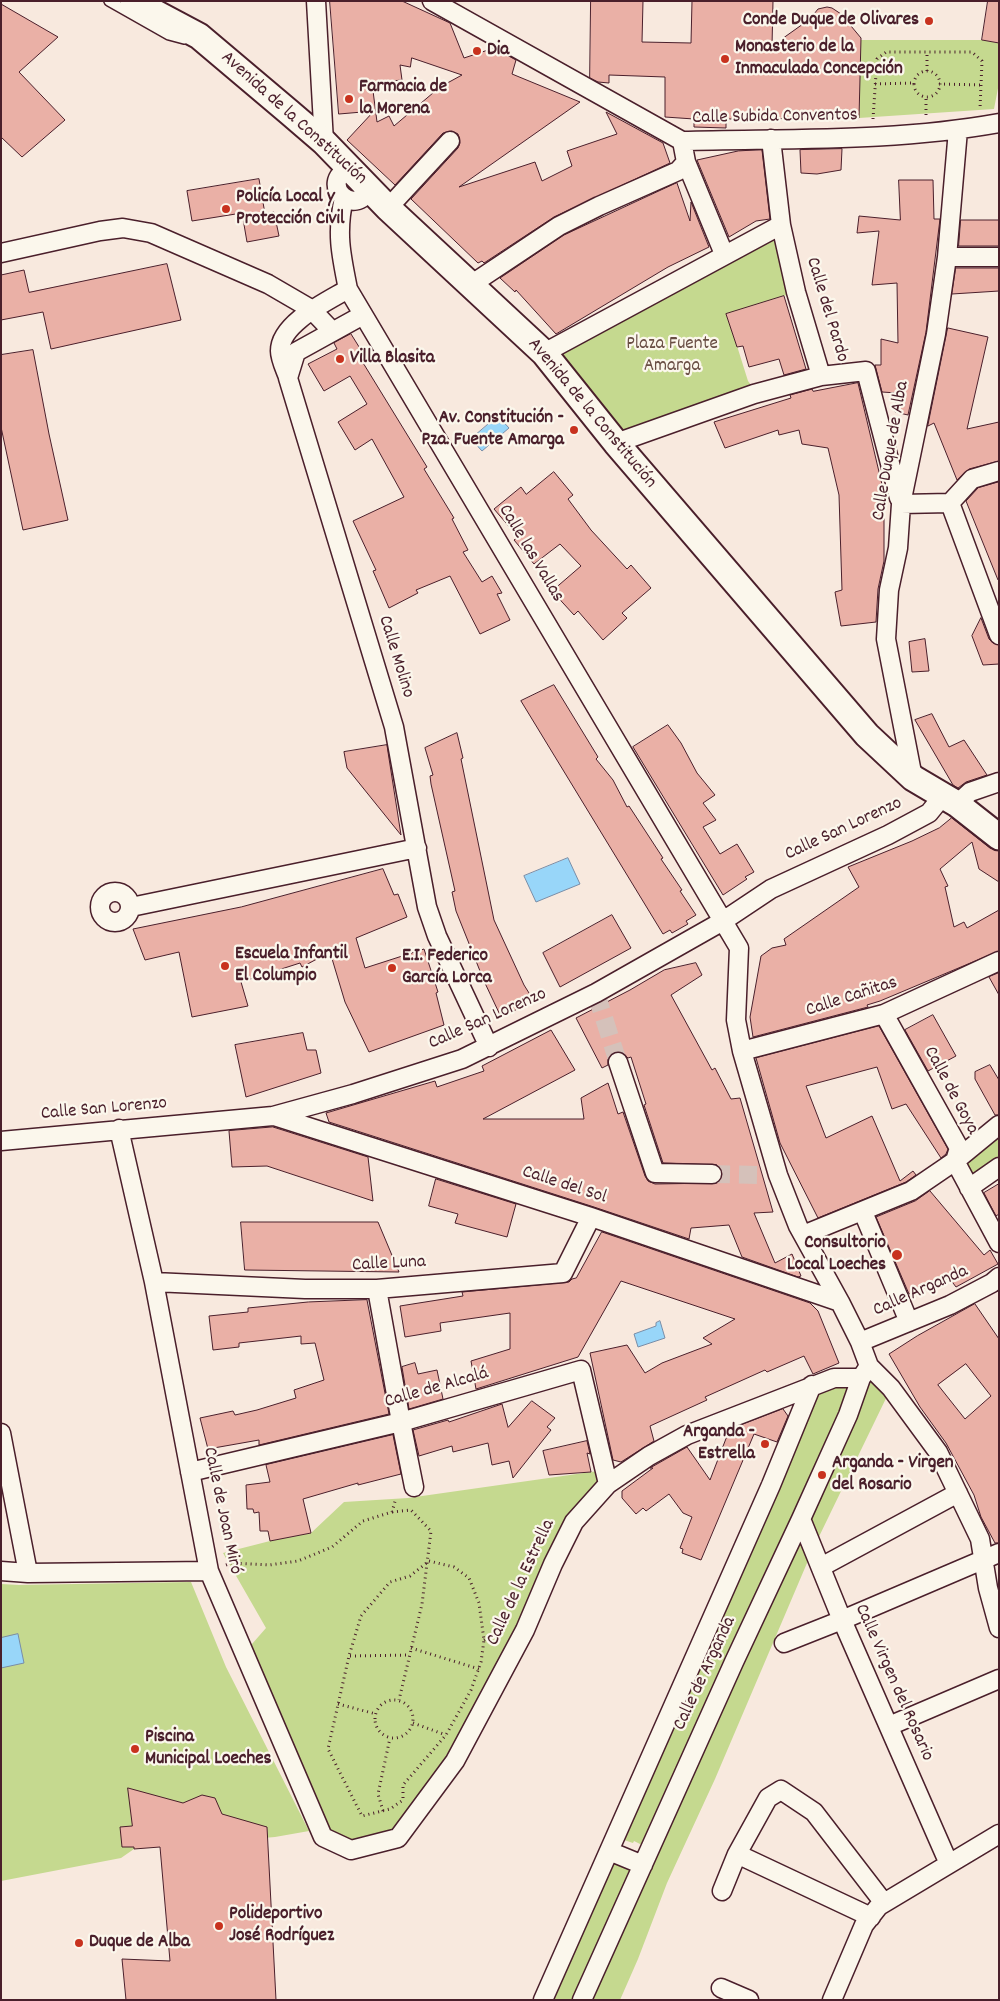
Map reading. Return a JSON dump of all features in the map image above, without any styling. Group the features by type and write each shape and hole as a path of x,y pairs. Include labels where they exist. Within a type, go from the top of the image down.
{"street":[{"name":"Avenida de la Constitución","path":"133,1 199,36 324,142 388,208 472,284 544,353 616,443 867,735 913,778 949,800 999,837"},
{"path":"316,1 324,142"},
{"path":"432,1 682,141"},
{"name":"Calle Subida Conventos","path":"724,254 686,162 682,141 872,137 958,130 999,123"},
{"name":"Calle Duque de Alba","path":"913,778 886,639 889,590 898,548 901,504 936,334 947,257 958,130"},
{"name":"Calle del Pardo","path":"771,139 781,224 796,292 821,376 866,371 901,504"},
{"path":"388,208 450,141"},
{"path":"472,284 560,226 599,206 678,171 686,162"},
{"name":"Calle las Vallas","path":"349,169 344,171 338,179 337,189 344,198 340,216 339,246 348,289 739,948 736,1020 742,1051 778,1175 803,1235 860,1342 865,1372"},
{"path":"344,198 354,201 367,193 369,188"},
{"path":"544,353 781,224"},
{"path":"1,253 100,231 123,228 151,233 268,284 311,309 332,330"},
{"path":"947,257 999,257"},
{"name":"Calle Molino","path":"348,289 322,305 311,309 297,321 283,338 280,350 394,726 427,908 437,936 489,1047"},
{"path":"288,378 296,352 363,314"},
{"path":"616,443 754,394 821,376"},
{"path":"901,504 950,503 972,479 999,471"},
{"path":"950,503 999,635"},
{"name":"Calle San Lorenzo","path":"1,1141 273,1116 353,1094 462,1059 596,993 723,921 771,889 888,835 949,800 999,782"},
{"path":"131,907 417,848"},
{"name":"Calle Cañitas","path":"742,1051 884,1014 999,961"},
{"name":"Calle de Goya","path":"884,1014 959,1148 955,1161 999,1242"},
{"path":"618,1062 655,1173 712,1174"},
{"name":"Calle del Sol","path":"273,1116 591,1217 840,1302"},
{"path":"803,1235 912,1191 955,1161 999,1125"},
{"name":"Calle de Joan Miró","path":"119,1129 154,1282 209,1571 323,1837 351,1850 398,1838"},
{"path":"969,1188 999,1167"},
{"path":"760,1175 778,1175"},
{"path":"863,1212 909,1322"},
{"name":"Calle Luna","path":"154,1282 377,1289 563,1273 591,1217"},
{"name":"Calle Arganda","path":"860,1342 996,1285"},
{"path":"377,1289 414,1487"},
{"name":"Calle de Alcalá","path":"190,1472 401,1422 581,1370 608,1484"},
{"path":"865,1372 891,1388 938,1452 980,1539 991,1557 988,1588 999,1628"},
{"name":"Calle de la Estrella","path":"398,1838 455,1761 525,1630 553,1564 574,1522 608,1484 649,1456 687,1435 812,1385 834,1378 865,1372"},
{"name":"Calle de Arganda","path":"582,2000 734,1662 848,1415 865,1372"},
{"name":"Calle de Arganda","path":"543,2000 771,1485 812,1385"},
{"path":"1,1434 28,1573"},
{"path":"821,1567 958,1493"},
{"name":"Calle Virgen del Rosario","path":"801,1519 842,1620 949,1864"},
{"path":"784,1643 991,1557"},
{"path":"1,1570 28,1573 209,1571"},
{"path":"889,1726 999,1679"},
{"path":"722,1891 737,1854 768,1798 781,1790 814,1812 884,1903"},
{"path":"832,2000 864,1925 884,1903 999,1834"},
{"path":"609,1851 643,1865"},
{"path":"737,1854 871,1917"},
{"path":"721,1988 749,2000"}],"lane":[{"path":"109,1 169,35 215,49"}],"path":[{"path":"872,137 877,60 886,52 972,52 982,61 980,126"},
{"path":"927,52 927,71"},
{"path":"927,71 937,76 939,84 937,91 926,96 919,94 914,83 916,76 927,71"},
{"path":"875,84 914,83"},
{"path":"939,84 981,85"},
{"path":"392,1512 396,1498"},
{"path":"209,1571 231,1563 268,1565 298,1560 332,1547 363,1520 392,1512 411,1510 431,1531 429,1560 422,1604 399,1700"},
{"path":"429,1560 454,1567 469,1578 480,1603 484,1640 481,1662 471,1690 446,1735 403,1785 403,1800 383,1811 362,1816 328,1749 350,1656 361,1616 390,1582 410,1576 429,1560"},
{"path":"411,1648 478,1669"},
{"path":"350,1656 409,1655"},
{"path":"399,1700 409,1706 414,1717 407,1734 390,1738 376,1726 376,1714 382,1704 399,1700"},
{"path":"338,1704 376,1714"},
{"path":"413,1723 446,1735"},
{"path":"383,1811 378,1794 390,1738"}],"green space":[{"path":"861,40 982,40 999,43 999,83 994,109 859,118"},
{"name":"Plaza Fuente Amarga","path":"781,225 796,292 727,314 748,381 757,393 616,443 544,353"},
{"path":"999,1128 999,1167 969,1188 955,1161"},
{"path":"869,1366 891,1388 813,1549 715,1779 667,1883 620,2000 543,2000 606,1859 639,1872 650,1849 634,1841 633,1843 624,1840 625,1837 812,1385"},
{"path":"605,1470 608,1484 574,1522 525,1630 398,1838 351,1850 323,1837 245,1652 266,1628 223,1553 311,1533 344,1502 408,1498"},
{"name":"Piscina Municipal Loeches","path":"191,1582 226,1667 309,1831 275,1837 134,1849 121,1858 1,1881 1,1584"}],"water":[{"path":"498,416 509,428 482,451 471,439"},
{"path":"568,858 580,884 536,902 524,876"},
{"path":"660,1321 665,1338 638,1347 634,1334 656,1326 656,1323"},
{"path":"18,1634 24,1663 1,1668 1,1638"}],"building":[{"path":"330,1 402,1 450,23 464,58 494,48 516,60 512,74 580,102 459,187 535,162 542,181 572,166 567,151 617,134 606,112 663,143 670,163 554,217 484,263 482,261 478,263 411,199 458,148 460,143 458,134 452,131 443,133 395,185 347,140 374,111 339,114","holes":["412,58 462,75 440,87 394,126 389,116 377,122 372,83 402,80 400,65 410,67"]},
{"name":"Monasterio de la Inmaculada Concepción","path":"591,1 643,1 642,42 691,43 692,1 773,1 772,46 810,19 818,9 832,8 841,14 861,38 859,118 726,119 726,128 694,127 694,119 665,117 665,77 609,75 609,83 598,82 590,78"},
{"path":"988,1 999,1 999,43 982,40"},
{"path":"1,4 58,37 19,72 65,120 22,157 1,137"},
{"path":"842,149 841,170 817,174 801,173 800,150"},
{"path":"762,150 770,219 756,221 729,237 697,160 738,151"},
{"path":"259,179 265,214 274,212 279,236 247,242 242,213 192,221 187,191"},
{"path":"899,180 933,180 934,219 940,219 926,332 908,415 895,412 897,393 882,392 875,365 881,365 881,339 898,343 897,283 872,285 879,231 857,233 859,216 900,220"},
{"path":"677,183 690,221 691,202 709,247 668,267 556,334 516,290 515,292 500,278 564,235"},
{"path":"961,220 999,220 999,246 959,246"},
{"path":"167,264 181,320 51,349 43,312 1,320 1,275 24,270 29,292"},
{"path":"956,268 999,268 999,291 952,294"},
{"path":"784,296 806,369 784,375 779,359 749,367 743,346 737,347 726,314"},
{"path":"948,328 988,337 967,429 999,422 999,461 969,469 957,480 934,423 928,426"},
{"path":"351,334 361,350 357,353 427,467 424,469 454,518 452,519 468,550 463,552 482,582 492,576 502,593 497,594 510,620 480,634 450,576 416,590 418,593 389,608 373,571 376,570 353,521 404,497 372,439 355,450 338,422 367,404 350,376 324,391 308,364 337,349 334,343"},
{"path":"33,350 68,520 23,530 1,427 1,355"},
{"path":"858,383 884,493 884,561 878,589 876,622 841,626 835,592 842,590 839,495 828,448 802,444 799,430 779,435 778,430 725,448 714,422 791,398 790,395 812,389 813,391"},
{"path":"554,472 573,495 568,499 591,530 627,569 631,565 651,588 622,613 627,618 603,640 578,611 574,615 552,591 581,566 560,544 534,564 514,540 518,537 494,509 521,487 526,494"},
{"path":"999,482 998,580 966,501 978,488"},
{"path":"981,618 989,639 999,645 999,664 983,665 972,636"},
{"path":"925,639 929,671 912,672 909,642"},
{"path":"554,685 598,757 596,759 613,780 627,807 629,806 663,858 661,859 696,915 686,921 688,924 672,933 670,930 663,934 521,701"},
{"path":"932,714 949,747 964,740 987,775 966,782 958,788 953,785 915,720"},
{"path":"668,725 681,743 697,773 715,795 703,803 716,820 703,827 720,854 737,844 754,872 723,895 633,747"},
{"path":"457,733 494,920 524,985 534,1001 501,1017 484,981 456,911 452,892 455,891 431,784 430,776 433,775 425,748"},
{"path":"387,745 401,835 347,768 344,752"},
{"path":"952,818 990,848 999,851 999,882 979,869 972,842 940,869 948,886 945,887 954,927 964,922 967,928 999,910 999,951 867,1005 868,1007 753,1037 750,1017 761,956 772,948 786,945 784,939 859,887 848,867 912,841 939,828"},
{"path":"383,869 394,895 398,894 407,917 356,938 365,968 424,949 438,992 436,993 444,1025 369,1052 345,1002 330,952 302,967 300,963 241,982 248,1006 192,1017 179,952 145,960 133,929 241,907"},
{"path":"612,915 631,948 560,987 543,953"},
{"path":"696,963 702,975 671,995 712,1070 715,1068 731,1099 740,1098 773,1212 754,1213 775,1263 792,1254 801,1276 798,1277 742,1257 729,1225 691,1228 689,1239 329,1122 326,1113 435,1081 437,1087 484,1071 482,1066 551,1030 575,1070 483,1119 584,1119 581,1098 608,1083 618,1114 623,1112 648,1181 655,1184 717,1183 723,1175 717,1165 663,1163 631,1057 628,1058 621,1052 614,1052 608,1059 608,1065 602,1068 576,1018 664,970"},
{"path":"999,973 999,995 989,977"},
{"path":"933,1015 956,1056 928,1071 905,1030"},
{"path":"879,1026 948,1149 941,1158 906,1104 892,1109 877,1067 806,1086 826,1138 872,1116 900,1181 913,1171 916,1175 906,1182 818,1218 780,1143 756,1058"},
{"path":"303,1033 307,1050 316,1050 321,1073 246,1097 235,1045"},
{"path":"990,1065 999,1080 999,1115 995,1115 975,1079 975,1072"},
{"path":"273,1127 368,1157 373,1201 267,1166 232,1167 229,1131"},
{"path":"436,1179 516,1204 507,1237 455,1223 458,1214 429,1206"},
{"path":"999,1184 999,1214 996,1216 984,1193"},
{"path":"930,1191 984,1255 990,1250 998,1264 956,1287 950,1279 954,1276 909,1294 876,1217 915,1201"},
{"path":"241,1222 378,1222 399,1272 245,1270"},
{"path":"602,1232 810,1303 818,1311 839,1363 813,1374 804,1356 767,1372 765,1370 705,1397 707,1400 650,1426 654,1441 621,1462 613,1460 590,1353 627,1345 645,1373 662,1363 712,1344 703,1338 735,1319 621,1281 578,1357 476,1389 471,1361 510,1349 510,1313 440,1323 441,1331 405,1337 400,1306 463,1296 462,1292 569,1282 576,1278"},
{"path":"367,1300 389,1414 259,1445 259,1440 208,1449 200,1418 233,1411 235,1415 257,1410 296,1398 294,1390 324,1380 315,1343 301,1344 301,1336 239,1343 239,1347 213,1350 209,1316 248,1312 248,1308 308,1302"},
{"path":"975,1304 999,1339 999,1543 995,1543 981,1517 974,1495 946,1443 920,1407 889,1354","holes":["966,1364 991,1396 965,1419 938,1385"]},
{"path":"415,1363 418,1374 437,1370 443,1399 409,1409 402,1367"},
{"path":"532,1401 555,1418 547,1427 551,1430 513,1478 509,1461 492,1465 488,1443 453,1452 452,1446 419,1456 413,1430 448,1420 449,1422 502,1404 508,1427"},
{"path":"783,1409 788,1416 777,1442 754,1434 701,1560 682,1553 683,1549 680,1548 692,1517 683,1513 669,1494 646,1511 643,1508 636,1514 622,1498 622,1491 653,1468 650,1468 687,1447 710,1480 727,1436 723,1432"},
{"path":"393,1435 401,1474 358,1485 358,1483 303,1499 311,1533 270,1541 268,1531 260,1531 259,1512 254,1513 253,1509 247,1509 246,1485 270,1482 266,1465"},
{"path":"587,1441 590,1454 587,1453 591,1472 549,1475 543,1451"},
{"name":"Polideportivo José Rodríguez","path":"128,1788 183,1803 202,1795 215,1798 222,1814 267,1827 276,2000 126,2000 122,1959 170,1961 160,1847 134,1849 134,1847 122,1847 120,1827 132,1826"}],"tunnel":[{"path":"596,993 618,1062"},
{"path":"712,1174 760,1175"}],"place":[{"name":"Conde Duque de Olivares","path":"929,21"},
{"name":"Dia","path":"477,51"},
{"name":"Monasterio de la Inmaculada Concepción","path":"725,59"},
{"name":"Farmacia de la Morena","path":"349,99"},
{"name":"Policía Local y Protección Civil","path":"226,209"},
{"name":"Villa Blasita","path":"340,359"},
{"name":"Av. Constitución - Pza. Fuente Amarga","path":"574,430"},
{"name":"Escuela Infantil El Columpio","path":"225,966"},
{"name":"E.I. Federico García Lorca","path":"392,968"},
{"name":"Consultorio Local Loeches","path":"897,1255"},
{"name":"Arganda - Estrella","path":"765,1444"},
{"name":"Arganda - Virgen del Rosario","path":"822,1475"},
{"name":"Piscina Municipal Loeches","path":"135,1749"},
{"name":"Polideportivo José Rodríguez","path":"219,1926"},
{"name":"Duque de Alba","path":"79,1943"}]}
